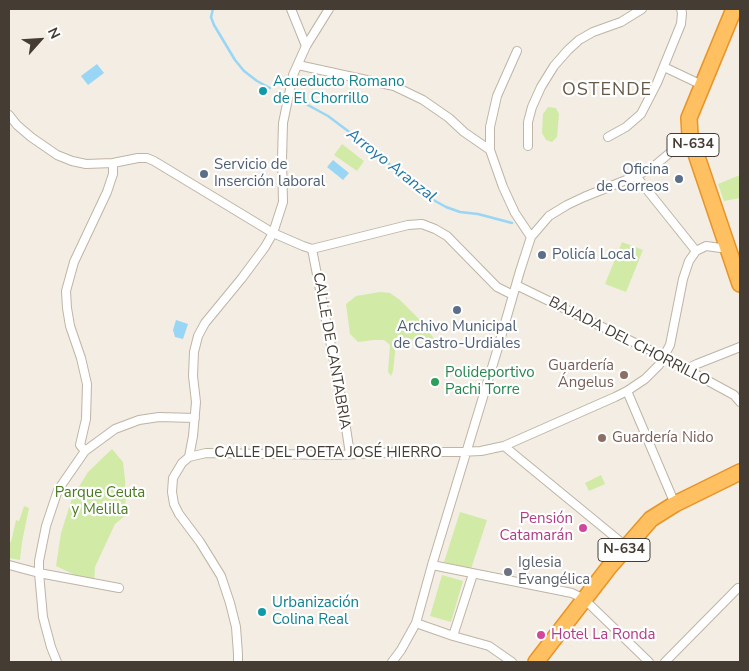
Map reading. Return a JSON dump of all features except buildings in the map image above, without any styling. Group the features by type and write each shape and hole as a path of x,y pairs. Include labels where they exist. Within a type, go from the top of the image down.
{"highway":[{"name":"N-634","path":"734,9 689,118 690,136 740,284"},
{"name":"N-634","path":"536,662 610,566 651,520 675,504 740,472"}],"street":[{"path":"291,9 306,46"},
{"path":"238,662 236,627 221,576 174,504 172,492 173,478 182,463 189,457 194,436 196,402 193,376 194,352 198,336 205,323 242,278 273,233 283,202 282,123 294,75 306,46 329,9"},
{"path":"528,146 528,122 532,107 541,86 554,66 579,40 593,32 620,22 642,9"},
{"path":"608,137 626,127 641,114 664,67 681,24 681,9"},
{"path":"517,51 497,96 490,127 490,150 515,214 531,237"},
{"path":"298,65 394,86 423,100 490,150"},
{"path":"664,67 702,85"},
{"path":"9,115 31,137 57,155 72,162 86,164 113,163 138,158 154,160 273,233 312,249 408,225 422,224 435,228 447,236 497,287 513,295"},
{"path":"392,662 416,623 531,237 549,216 567,205 653,167 690,136"},
{"path":"84,451 80,445 86,419 87,384 81,358 70,326 66,291 74,262 107,192 113,174 113,163"},
{"path":"636,176 696,250"},
{"path":"664,357 670,345 686,270 696,250 706,246 728,249"},
{"name":"CALLE DE CANTABRIA","path":"312,249 342,402 350,454"},
{"name":"BAJADA DEL CHORRILLO","path":"516,285 664,357 734,395 740,402"},
{"path":"686,369 740,347"},
{"name":"CALLE DEL POETA JOSÉ HIERRO","path":"189,457 206,454 350,454 481,451 504,446 627,391 645,379 664,357"},
{"path":"627,391 675,504"},
{"path":"57,662 43,617 39,561 46,526 58,490 84,451 115,429 139,420 160,416 195,418"},
{"path":"504,446 627,547"},
{"path":"432,565 572,593 584,600 649,662"},
{"path":"9,566 119,588"},
{"path":"453,636 473,574"},
{"path":"665,662 740,588"},
{"path":"416,623 490,646 512,662"}],"green space":[{"path":"548,107 556,108 559,114 557,137 552,142 546,140 542,133 543,114"},
{"path":"342,144 364,161 357,171 334,155"},
{"path":"740,175 740,198 724,201 718,184"},
{"path":"622,242 643,250 626,292 605,284"},
{"path":"380,292 390,293 400,300 419,319 439,345 436,348 421,341 408,339 398,341 391,376 388,372 390,345 384,340 358,342 350,334 346,304 356,296"},
{"name":"Parque Ceuta y Melilla","path":"112,449 123,462 126,515 115,524 95,567 94,584 56,566 61,533 72,498 88,472"},
{"path":"601,475 605,484 589,491 585,483"},
{"path":"24,506 29,508 20,560 9,558 9,542 11,542 16,520 19,521"},
{"path":"460,512 487,520 471,569 444,562"},
{"path":"442,575 463,581 451,622 430,616"}],"water":[{"path":"97,64 104,73 88,85 81,76"},
{"path":"333,160 349,173 343,180 327,167"},
{"path":"176,320 188,324 183,339 175,337 173,330"}],"waterway":[{"name":"Arroyo Aranzal","path":"213,9 211,17 214,25 235,60 244,71 270,88"},
{"name":"Arroyo Aranzal","path":"278,92 328,116 368,146 428,197 460,212 478,214 512,223"}],"place":[{"name":"Acueducto Romano de El Chorrillo","path":"263,91"},
{"name":"Servicio de Inserción laboral","path":"204,174"},
{"name":"Oficina de Correos","path":"679,179"},
{"name":"Policía Local","path":"542,255"},
{"name":"Archivo Municipal de Castro-Urdiales","path":"457,310"},
{"name":"Guardería Ángelus","path":"624,375"},
{"name":"Polideportivo Pachi Torre","path":"435,382"},
{"name":"Guardería Nido","path":"602,438"},
{"name":"Pensión Catamarán","path":"583,528"},
{"name":"Iglesia Evangélica","path":"508,572"},
{"name":"Urbanización Colina Real","path":"262,612"},
{"name":"Hotel La Ronda","path":"541,635"}],"district":[{"name":"OSTENDE","path":"607,91"}]}
